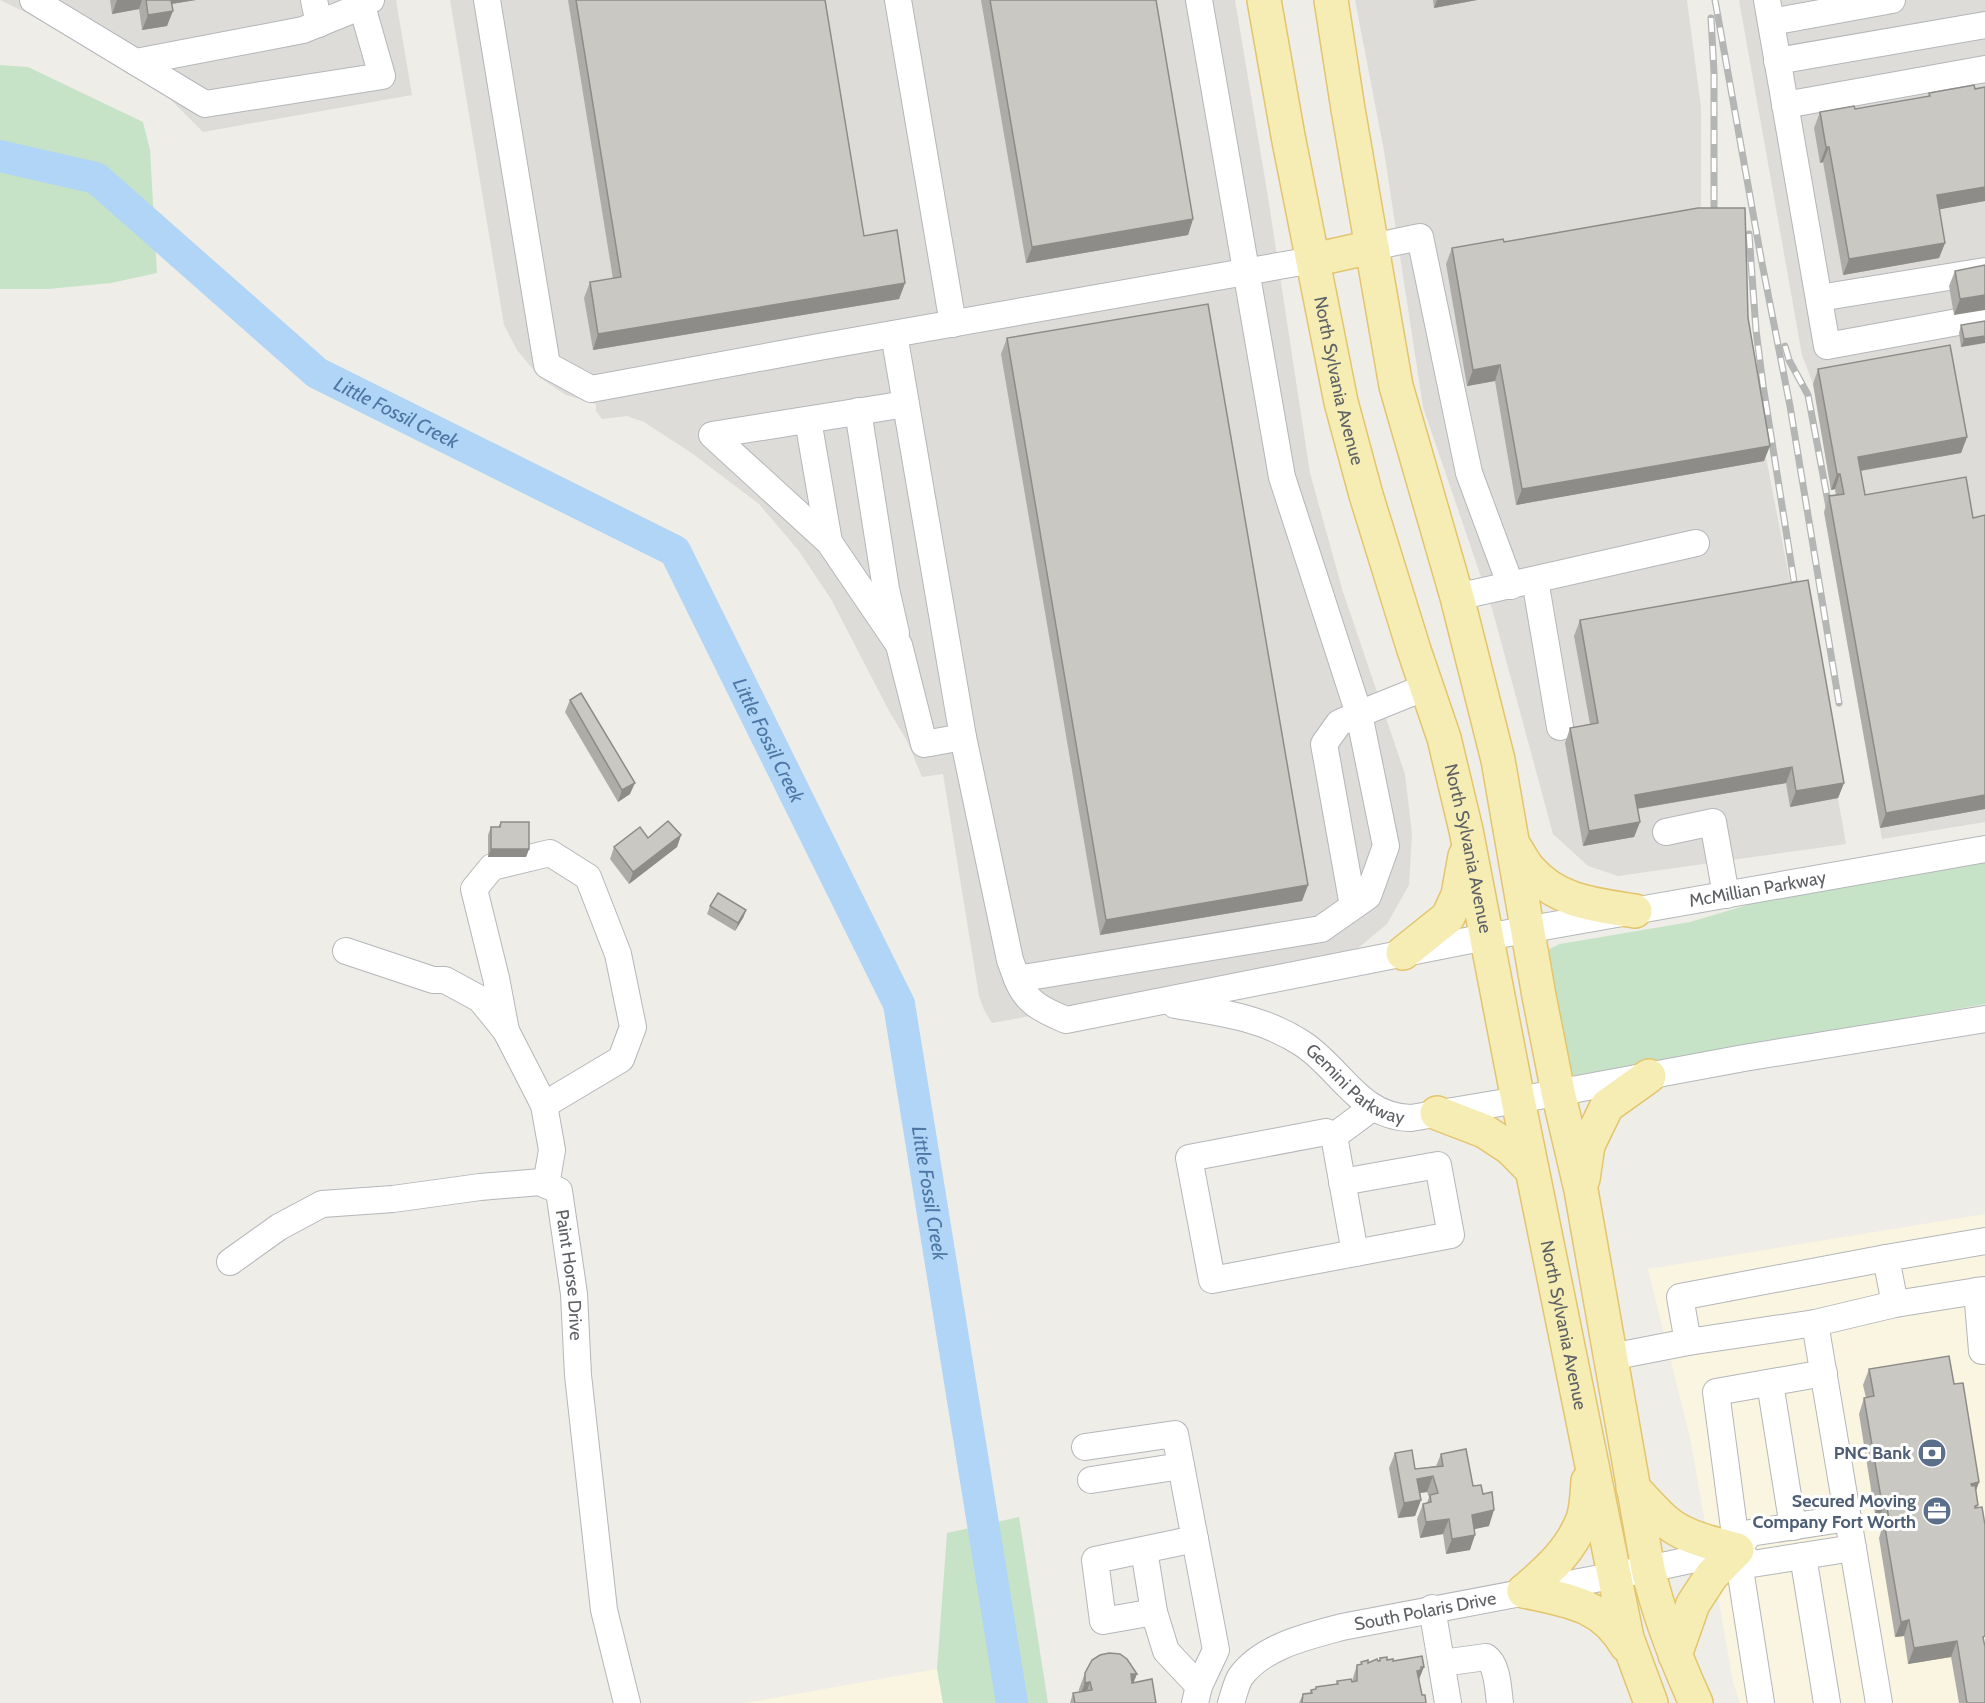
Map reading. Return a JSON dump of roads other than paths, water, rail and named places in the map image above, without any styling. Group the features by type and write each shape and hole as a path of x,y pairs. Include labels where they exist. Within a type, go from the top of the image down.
{"main road":[{"name":"North Sylvania Avenue","path":"1264,0 1341,402 1366,495 1444,738 1466,830 1613,1575 1627,1638 1651,1703"},
{"path":"1331,0 1396,386 1457,597 1498,759 1558,1092 1581,1190 1648,1569 1657,1607 1696,1703"},
{"path":"1313,260 1372,247"},
{"path":"1403,953 1448,917 1458,895 1465,864 1466,830"},
{"path":"1511,841 1529,870 1556,893 1578,902 1635,911"},
{"path":"1581,1190 1588,1144 1607,1106 1649,1076"},
{"path":"1437,1113 1484,1131 1510,1148 1532,1170"},
{"path":"1524,1591 1552,1567 1569,1548 1583,1517 1591,1463"},
{"path":"1633,1488 1664,1520 1684,1533 1737,1550"},
{"path":"1675,1655 1693,1604 1712,1575 1737,1550"},
{"path":"1524,1591 1573,1601 1602,1615 1619,1632 1635,1661"}],"street":[{"path":"33,0 205,104 382,76 366,3 317,12 303,30 136,62"},
{"path":"487,0 548,365 591,389 1313,260"},
{"path":"898,0 953,324"},
{"path":"894,334 963,737 1010,960 1017,979 1321,929 1368,896 1386,846 1359,714 1282,477 1199,0"},
{"path":"1892,0 1769,11 1827,346 1985,317"},
{"path":"1778,61 1985,25"},
{"path":"1785,105 1985,69"},
{"path":"1372,247 1420,237 1469,473 1523,583 1560,727"},
{"path":"1819,298 1985,271"},
{"path":"899,645 829,542 712,435 906,404"},
{"path":"858,411 886,589 924,744 963,737"},
{"path":"808,420 829,542"},
{"path":"1457,597 1696,543"},
{"path":"1353,906 1324,744 1339,723 1426,687"},
{"path":"1666,832 1713,822 1726,895"},
{"name":"McMillian Parkway","path":"1528,929 1985,849"},
{"path":"506,1031 496,978 474,889 492,867 550,853 588,877 618,954 633,1027 621,1059 544,1105"},
{"name":"Gemini Parkway","path":"1017,979 1021,990 1039,1009 1066,1020 1528,929"},
{"path":"346,951 433,980 445,980 480,999 506,1031 544,1105 552,1150 546,1185"},
{"name":"Gemini Parkway","path":"1160,1002 1241,1016 1275,1029 1303,1044 1372,1108 1395,1118 1410,1118 1558,1092"},
{"path":"1558,1092 1744,1058 1985,1019"},
{"path":"1334,1136 1372,1108"},
{"path":"1334,1136 1326,1132 1189,1158 1212,1280 1450,1235 1438,1165 1342,1182"},
{"path":"1334,1136 1355,1253"},
{"name":"Paint Horse Drive","path":"230,1262 279,1227 322,1204 393,1199 480,1187 541,1182 559,1191 574,1294 578,1375 604,1610 627,1703"},
{"path":"1688,1342 1680,1297 1985,1240"},
{"path":"1886,1258 1895,1304"},
{"path":"1611,1357 1688,1342 1815,1323 1895,1304 1981,1290 1984,1356"},
{"path":"1815,1323 1879,1703"},
{"path":"1761,1703 1737,1550 1716,1392 1824,1373"},
{"path":"1770,1383 1793,1527"},
{"path":"1085,1447 1175,1434 1216,1650 1197,1695"},
{"path":"1091,1480 1181,1466"},
{"path":"1737,1550 1750,1533 1848,1518"},
{"path":"1154,1612 1103,1621 1095,1560 1195,1539"},
{"path":"1737,1550 1752,1564 1853,1548"},
{"path":"1144,1550 1154,1612 1166,1650 1197,1695"},
{"name":"South Polaris Drive","path":"1231,1703 1241,1677 1250,1668 1264,1655 1294,1640 1342,1627 1432,1608 1648,1569 1737,1550"},
{"path":"1803,1556 1827,1703"},
{"path":"1432,1608 1448,1703"},
{"path":"1216,1650 1250,1668"},
{"path":"1442,1664 1486,1657 1491,1660 1500,1703"}],"waterway":[{"name":"Little Fossil Creek","path":"0,156 96,178 317,373 675,551 899,1004 1012,1703"}],"railway":[{"path":"1715,0 1790,406 1839,703"},
{"path":"1711,18 1714,73 1714,224"},
{"path":"1749,234 1756,330 1763,385 1796,594"},
{"path":"1785,346 1789,360 1808,395 1829,507"}],"place":[{"name":"PNC Bank","path":"1932,1453"},
{"name":"Secured Moving Company Fort Worth","path":"1937,1511"}]}
